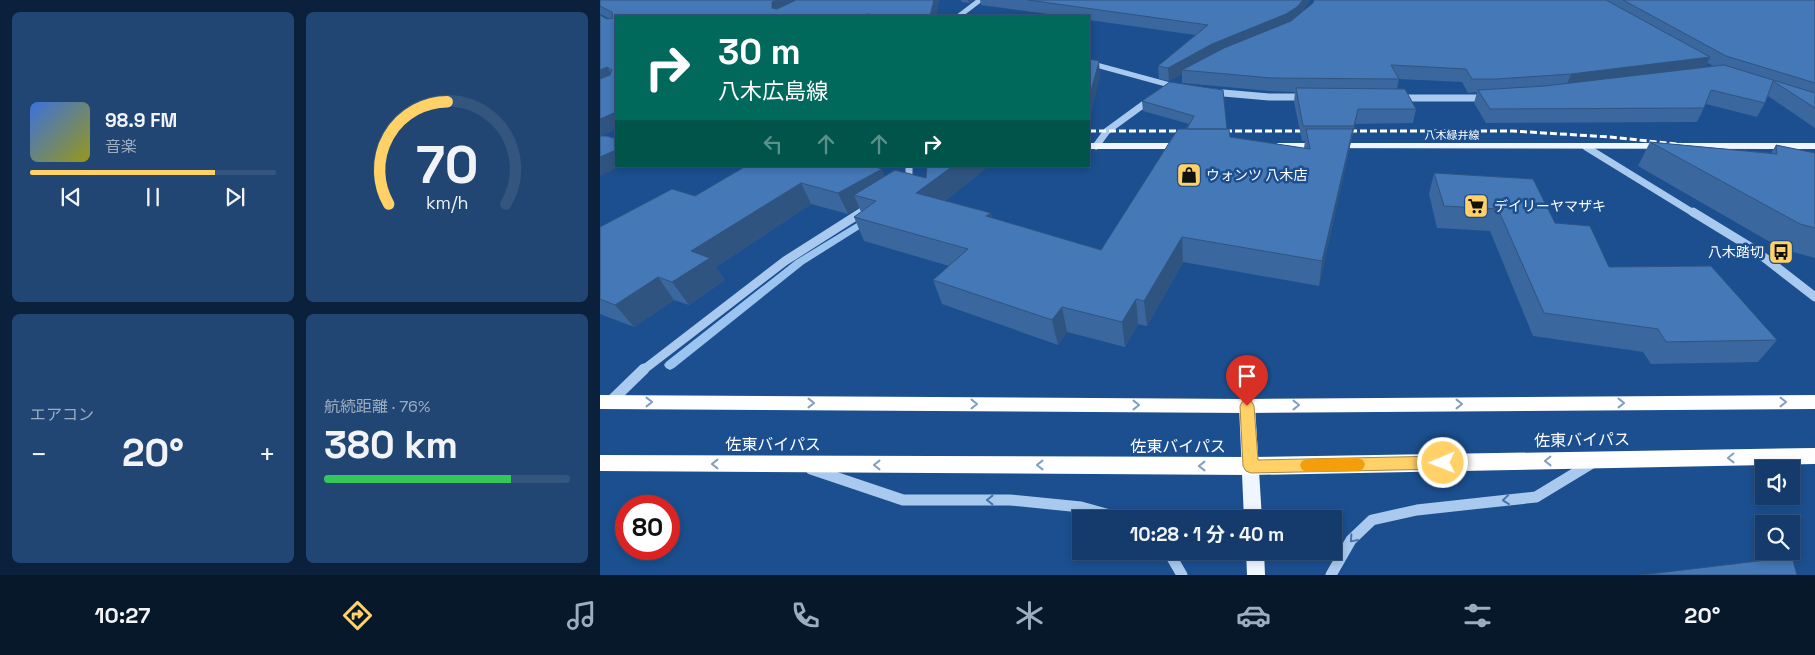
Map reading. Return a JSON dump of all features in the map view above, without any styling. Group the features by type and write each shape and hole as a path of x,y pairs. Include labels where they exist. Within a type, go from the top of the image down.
{"highway":[{"path":"605,402 1247,406 1815,402"},
{"name":"佐東バイパス","path":"600,463 1251,466 1815,456"}],"main road":[{"path":"1092,146 1194,146"},
{"name":"八木緑井線","path":"1272,146 1586,148 1815,146"},
{"path":"1247,406 1253,510"},
{"path":"1255,560 1256,575"}],"street":[{"path":"960,15 980,0"},
{"path":"1090,63 1169,86 1186,88"},
{"path":"1162,91 1178,81"},
{"path":"1202,91 1269,97 1309,98"},
{"path":"1092,146 1107,131 1154,97"},
{"path":"1389,98 1496,97"},
{"path":"1586,148 1752,248 1815,297"},
{"path":"902,188 910,182 909,167"},
{"path":"605,402 632,378 785,261 868,209"},
{"path":"1331,575 1351,540 1372,520 1416,510 1536,497 1597,460"},
{"path":"800,465 903,500 1010,500 1081,507 1092,510"},
{"path":"1173,560 1182,575"}],"building":[{"path":"600,0 776,0 772,2 772,8 777,9 796,0 934,0 930,15 615,15 615,112 600,119 600,79 610,75 612,70 607,67 600,70 600,15 607,19 613,18 612,12 600,6"},
{"path":"1028,0 1303,0 1297,7 1286,14 1212,44 1168,68 1158,66 1208,25"},
{"path":"1314,0 1606,0 1710,57 1571,74 1496,79 1472,79 1466,69 1391,65 1399,79 1271,78 1182,70 1224,48 1291,21 1313,3"},
{"path":"1623,0 1815,0 1815,83 1726,56"},
{"path":"1090,59 1099,61 1090,95"},
{"path":"1724,65 1815,93 1815,108 1773,81 1765,103 1711,90 1704,108 1490,109 1478,90 1545,86"},
{"path":"1170,82 1223,90 1227,129 1187,129 1194,116 1142,101"},
{"path":"1296,88 1405,89 1416,109 1358,109 1354,126 1303,126"},
{"path":"1178,129 1229,129 1230,137 1310,149 1306,129 1353,129 1322,261 1182,237 1144,301 1136,299 1122,322 1062,307 1052,320 933,280 968,249 854,217 876,201 854,195 895,170 926,178 927,167 952,167 916,193 991,213 986,216 1101,250"},
{"path":"600,136 615,139 615,150 600,157"},
{"path":"1650,142 1777,154 1776,145 1815,153 1815,228 1800,224"},
{"path":"744,167 875,167 882,169 838,193 801,183 691,251 710,258 672,282 658,277 615,305 600,299 600,227 672,189 695,196"},
{"path":"1434,173 1533,179 1555,223 1590,226 1609,267 1711,266 1777,340 1666,342 1658,329 1544,313 1498,209 1444,206"},
{"path":"1767,560 1793,560 1797,575 1641,575"}],"waterway":[{"path":"670,365 800,262 870,218"}],"railway":[{"path":"1090,131 1192,131"},
{"path":"1215,131 1315,131"},
{"path":"1340,131 1512,131 1610,137 1686,145"}],"slow traffic":[{"path":"1307,465 1358,464"}],"place":[{"name":"ウォンツ 八木店","path":"1189,175"},
{"name":"デイリーヤマザキ","path":"1476,206"},
{"name":"八木踏切","path":"1781,252"}],"route":[{"path":"1247,406 1251,466 1443,463"}]}
